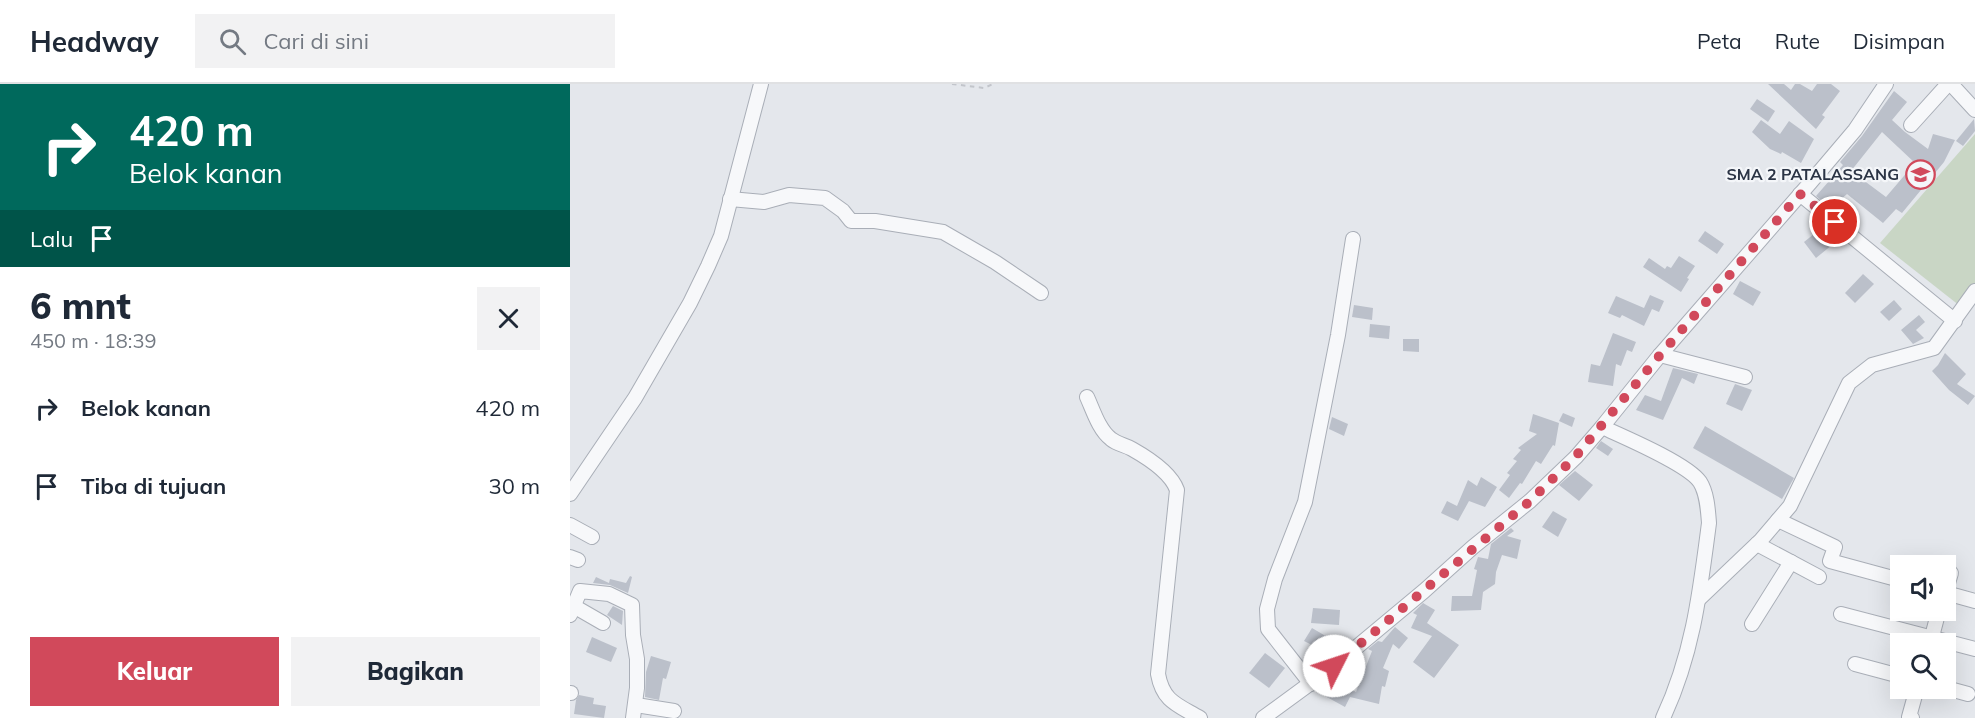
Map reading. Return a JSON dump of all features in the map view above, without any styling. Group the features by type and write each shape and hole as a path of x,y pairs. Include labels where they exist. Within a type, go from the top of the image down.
{"street":[{"path":"570,494 636,398 690,303 721,236 761,84"},
{"path":"1263,718 1311,684 1530,501 1576,456 1660,355 1855,130 1886,84"},
{"path":"1911,125 1949,84 1975,110"},
{"path":"1800,194 1955,321"},
{"path":"730,199 764,202 789,195 825,198 843,211 851,221 875,221 943,232 995,262 1041,293"},
{"path":"1311,684 1269,629 1267,609 1275,579 1305,502 1338,335 1353,239"},
{"path":"1699,599 1756,544 1790,506 1849,383 1872,365 1934,348 1975,291"},
{"path":"1660,355 1744,377"},
{"path":"1087,398 1107,436 1155,464 1169,477 1177,490 1158,674 1164,695 1170,701 1200,718"},
{"path":"1602,427 1660,454 1695,477 1700,482 1706,498 1709,523 1699,599 1688,652 1663,718"},
{"path":"1778,520 1835,547 1830,561 1890,577"},
{"path":"570,525 592,537"},
{"path":"1756,544 1819,577"},
{"path":"1752,624 1791,562"},
{"path":"603,623 571,608 581,591 609,594 632,605 634,609 633,635 637,659 634,712 674,711"},
{"path":"1956,594 1975,601"},
{"path":"1842,614 1907,633"},
{"path":"1956,645 1975,649"},
{"path":"1855,664 1890,673"},
{"path":"1956,691 1968,694"},
{"path":"1912,718 1909,717 1914,699"}],"path":[{"path":"952,84 984,88 993,84"}],"green space":[{"path":"1975,134 1975,283 1960,306 1880,243"}],"building":[{"path":"1768,84 1784,84 1791,90 1795,84 1800,84 1812,91 1817,84 1831,84 1840,91 1822,115 1825,117 1816,129"},
{"name":"SMA 2 PATALASSANG","path":"1894,91 1907,102 1892,120 1905,132 1928,149 1933,134 1955,140 1944,162 1902,213 1896,209 1883,223 1847,194 1831,208 1816,196 1843,165 1840,162","holes":["1882,132 1915,163 1886,197 1851,171"]},
{"path":"1757,99 1775,111 1768,122 1750,109"},
{"path":"1974,119 1975,131 1963,146 1956,141"},
{"path":"1761,120 1780,134 1789,121 1814,139 1801,163 1782,152 1781,154 1770,149 1752,132"},
{"path":"1819,230 1832,245 1816,258 1804,242"},
{"path":"1705,231 1724,244 1717,254 1698,241"},
{"path":"1679,256 1695,266 1681,292 1643,267 1649,258 1665,269 1667,266 1671,268"},
{"path":"1863,274 1874,284 1855,303 1845,293"},
{"path":"1740,281 1761,292 1753,306 1733,294"},
{"path":"1650,295 1664,301 1659,312 1652,309 1644,326 1622,315 1620,318 1608,313 1616,296 1644,308"},
{"path":"1894,300 1902,309 1889,321 1880,312"},
{"path":"1354,305 1373,308 1372,320 1352,317"},
{"path":"1919,315 1925,322 1916,330 1924,338 1913,344 1901,330"},
{"path":"1370,324 1390,326 1389,339 1369,337"},
{"path":"1613,333 1636,342 1632,352 1627,350 1621,366 1616,364 1613,386 1588,382 1591,364 1600,366"},
{"path":"1403,339 1419,339 1419,352 1403,351"},
{"path":"1945,353 1966,374 1957,384 1975,396 1968,405 1949,390 1932,371"},
{"path":"1673,368 1698,374 1694,384 1682,378 1663,420 1636,410 1645,395 1661,401"},
{"path":"1735,384 1752,390 1742,411 1726,404"},
{"path":"1563,413 1575,418 1572,427 1559,421"},
{"path":"1533,414 1559,423 1555,446 1553,445 1541,464 1536,461 1522,484 1520,483 1509,498 1499,490 1510,475 1507,473 1517,461 1513,459 1521,450 1518,448 1537,434 1529,431"},
{"path":"1332,417 1348,424 1344,436 1329,429"},
{"path":"1705,426 1794,478 1782,499 1693,448"},
{"path":"1601,441 1613,449 1608,456 1596,448"},
{"path":"1575,471 1593,485 1579,501 1559,485"},
{"path":"1481,477 1497,487 1485,507 1469,501 1458,521 1441,513 1447,501 1457,506 1468,480 1477,486"},
{"path":"1553,511 1567,519 1558,537 1542,527"},
{"path":"1511,528 1514,531 1507,536 1521,540 1517,559 1502,555 1496,572 1495,584 1483,592 1481,610 1451,611 1452,596 1472,596 1477,570 1474,569 1478,557 1488,559 1491,544"},
{"path":"630,576 632,577 628,593 610,585 593,583 596,577 609,583 610,579 626,583"},
{"path":"1423,603 1435,610 1427,623 1459,645 1434,678 1413,662 1432,636 1411,628 1417,615 1413,613"},
{"path":"613,606 623,611 622,625 607,615"},
{"path":"1313,608 1340,610 1339,625 1311,623"},
{"path":"1395,627 1408,638 1399,649 1393,644 1383,668 1389,671 1385,687 1382,686 1379,704 1350,697 1345,707 1325,696 1327,691 1323,688 1328,682 1333,685 1335,681 1356,692 1372,651 1368,649 1378,641 1382,642"},
{"path":"1312,628 1329,638 1320,649 1304,641"},
{"path":"592,637 617,648 611,662 586,652"},
{"path":"1265,653 1285,668 1269,688 1249,673"},
{"path":"651,656 671,662 666,679 663,678 659,700 645,697 646,672"},
{"path":"579,695 594,698 593,704 606,706 604,718 574,714"}],"place":[{"name":"SMA 2 PATALASSANG","path":"1920,174"}],"route":[{"path":"1334,666 1530,501 1576,456 1800,194 1835,222"}]}
